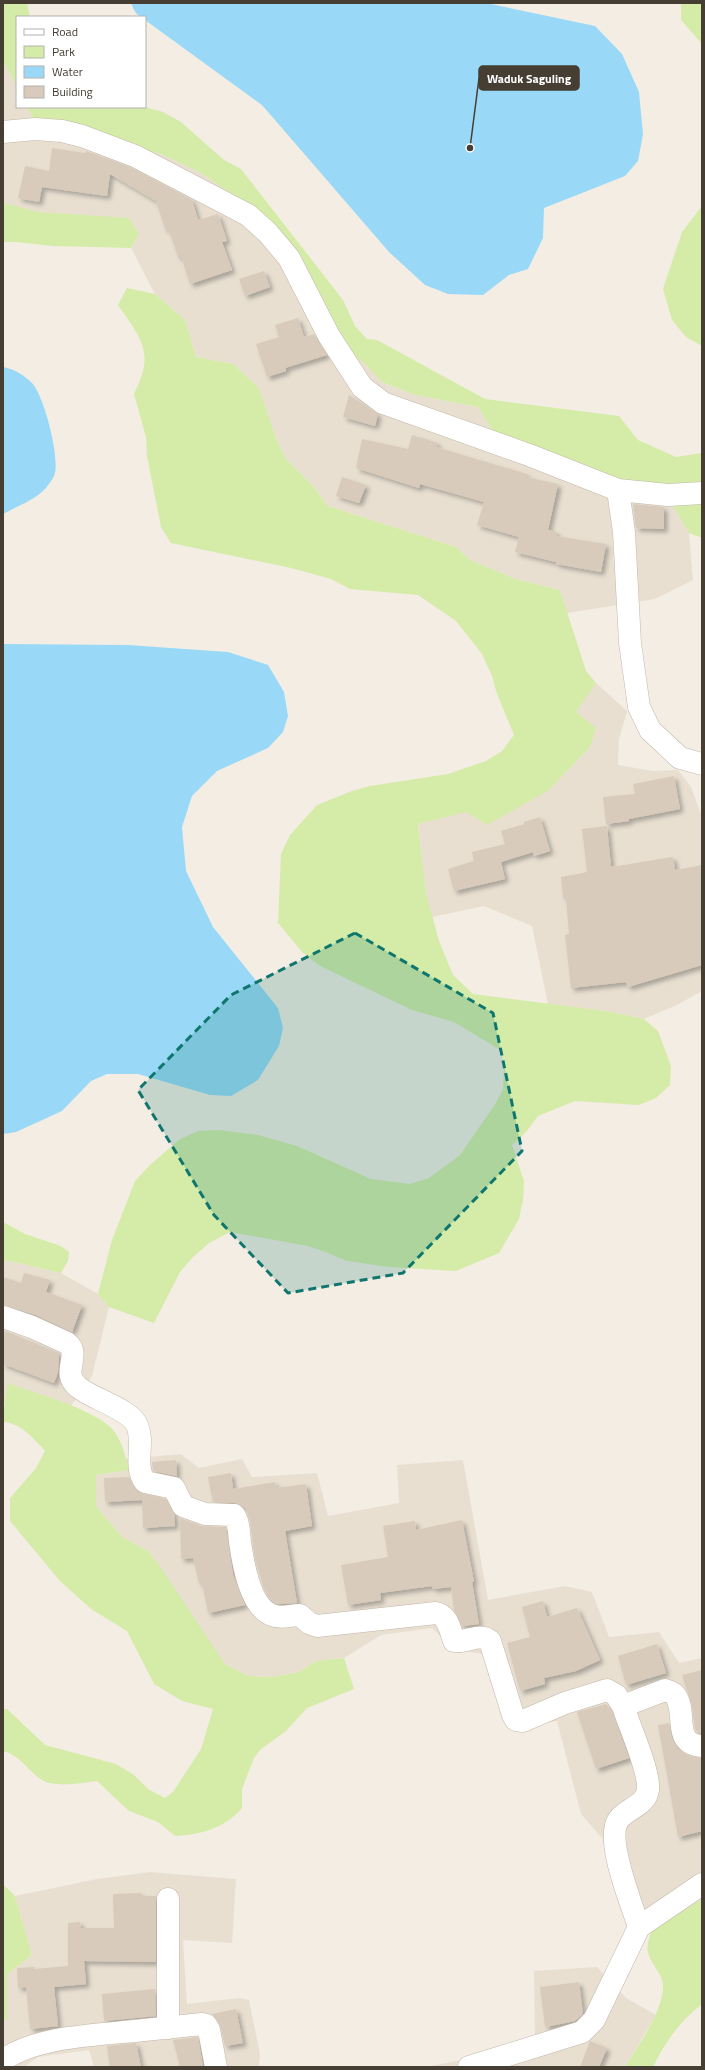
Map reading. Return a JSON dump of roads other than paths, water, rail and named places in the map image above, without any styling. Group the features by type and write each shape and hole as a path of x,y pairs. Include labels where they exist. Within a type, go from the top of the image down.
{"street":[{"path":"3,132 35,129 62,131 82,136 135,156 248,215 268,233 289,258 329,336 362,387 383,403 530,455 618,490 668,495 702,493"},
{"path":"618,490 624,532 630,643 639,707 650,730 680,758 702,764"},
{"path":"3,1317 32,1327 70,1345 73,1354 70,1373 71,1380 86,1393 132,1418 140,1434 139,1470 145,1482 174,1488 183,1506 198,1512 234,1515 237,1521 242,1551 252,1591 256,1601 272,1615 281,1617 300,1615 309,1623 317,1626 436,1612 442,1614 446,1618 454,1641 460,1642 480,1637 486,1637 490,1641 512,1715 516,1720 523,1721 565,1703 607,1690 616,1695 623,1706 644,1766 648,1788 647,1796 643,1801 627,1811 618,1820 614,1834 616,1850 622,1873 639,1927"},
{"path":"623,1706 665,1690 674,1694 678,1704 686,1740 691,1745 702,1746"},
{"path":"469,2067 582,2032 594,2020 639,1927 702,1884"},
{"path":"168,1899 168,2028"},
{"path":"3,2060 20,2050 66,2039 202,2024 206,2025 216,2067"}],"water":[{"path":"131,3 486,3 595,26 622,54 639,92 643,134 638,161 625,176 544,208 543,238 528,269 509,275 483,295 448,294 425,285 389,252 262,105 146,21 146,16 139,16 134,11"},
{"path":"3,367 11,369 22,375 32,383 37,390 50,428 56,468 54,476 44,490 32,499 3,514"},
{"path":"3,644 128,645 228,652 268,665 284,692 288,716 283,732 268,748 217,771 192,796 182,827 186,871 213,927 278,1008 283,1028 279,1046 258,1080 231,1096 210,1095 138,1074 107,1074 91,1081 62,1111 16,1132 3,1134"}],"place":[{"name":"Waduk Saguling","path":"470,148"}]}
